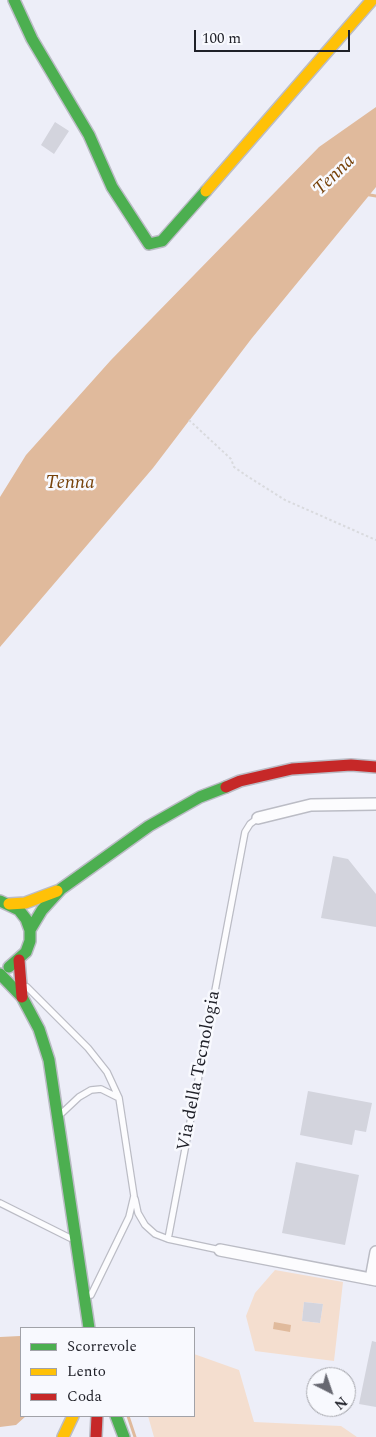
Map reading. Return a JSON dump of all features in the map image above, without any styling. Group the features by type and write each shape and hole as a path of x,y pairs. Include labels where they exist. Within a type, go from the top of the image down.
{"main road":[{"path":"14,0 32,38 89,135 112,187 136,227 149,244 162,241 176,227 372,0"},
{"path":"30,930 42,910 61,889 150,826 200,796 240,781 292,769 351,765 376,767"},
{"path":"5,903 25,904 61,889"},
{"path":"0,970 12,966 20,960 30,941 30,930 26,919 19,910 5,903"},
{"path":"20,960 22,997"},
{"path":"0,974 22,997 39,1030 49,1060 90,1327"},
{"path":"63,1437 73,1417"},
{"path":"96,1437 97,1417"},
{"path":"116,1417 124,1437"}],"street":[{"name":"Via della Tecnologia","path":"258,818 311,805 376,804"},
{"path":"220,1250 373,1280 376,1252"}],"lane":[{"name":"Via della Tecnologia","path":"168,1239 245,832 250,824 258,818"},
{"path":"20,979 88,1048 107,1072 119,1098 134,1196 138,1214 145,1225 155,1234 168,1239 220,1250"},
{"path":"58,1116 79,1096 91,1090 101,1089 119,1098"},
{"path":"86,1306 130,1217 134,1196"},
{"path":"0,1203 76,1242"}],"path":[{"path":"189,420 231,459 234,467 254,481 285,500 376,540"}],"shaded area":[{"path":"275,1270 343,1282 334,1361 255,1351 246,1316 255,1293","holes":["304,1302 323,1304 320,1323 302,1321"]},
{"path":"195,1354 239,1370 254,1422 341,1426 357,1437 154,1437 148,1417 195,1417"}],"water":[{"name":"Tenna","path":"376,107 376,187 252,338 153,468 0,647 0,497 26,455 111,360 319,147"},
{"path":"274,1322 291,1325 290,1332 273,1329"},
{"path":"20,1336 20,1417 25,1417 16,1425 0,1427 0,1337"}],"building":[{"path":"55,122 69,131 54,154 41,145"},
{"path":"333,856 348,859 376,894 376,927 321,918"},
{"path":"308,1091 372,1103 366,1132 355,1130 352,1145 300,1135"},
{"path":"296,1162 359,1175 345,1245 282,1233"},
{"path":"304,1302 323,1304 320,1323 302,1321"},
{"path":"372,1341 376,1342 376,1407 359,1404"}],"waterway":[{"path":"364,194 376,196"},
{"path":"128,1417 135,1437"}],"traffic: fast":[{"path":"14,0 32,39 89,135 112,187 149,244 162,241 206,191"},
{"path":"30,930 42,910 61,889 149,826 200,797 226,787"},
{"path":"0,901 19,910 26,919 30,930 30,941 26,952 9,967"},
{"path":"0,974 22,997 39,1029 49,1060 89,1327"},
{"path":"116,1417 124,1437"}],"traffic: slow":[{"path":"206,191 372,0"},
{"path":"9,904 25,903 57,891"},
{"path":"63,1437 73,1417"}],"traffic: jam":[{"path":"226,787 240,781 292,769 351,765 376,767"},
{"path":"19,960 22,997"},
{"path":"96,1437 97,1417"}]}
